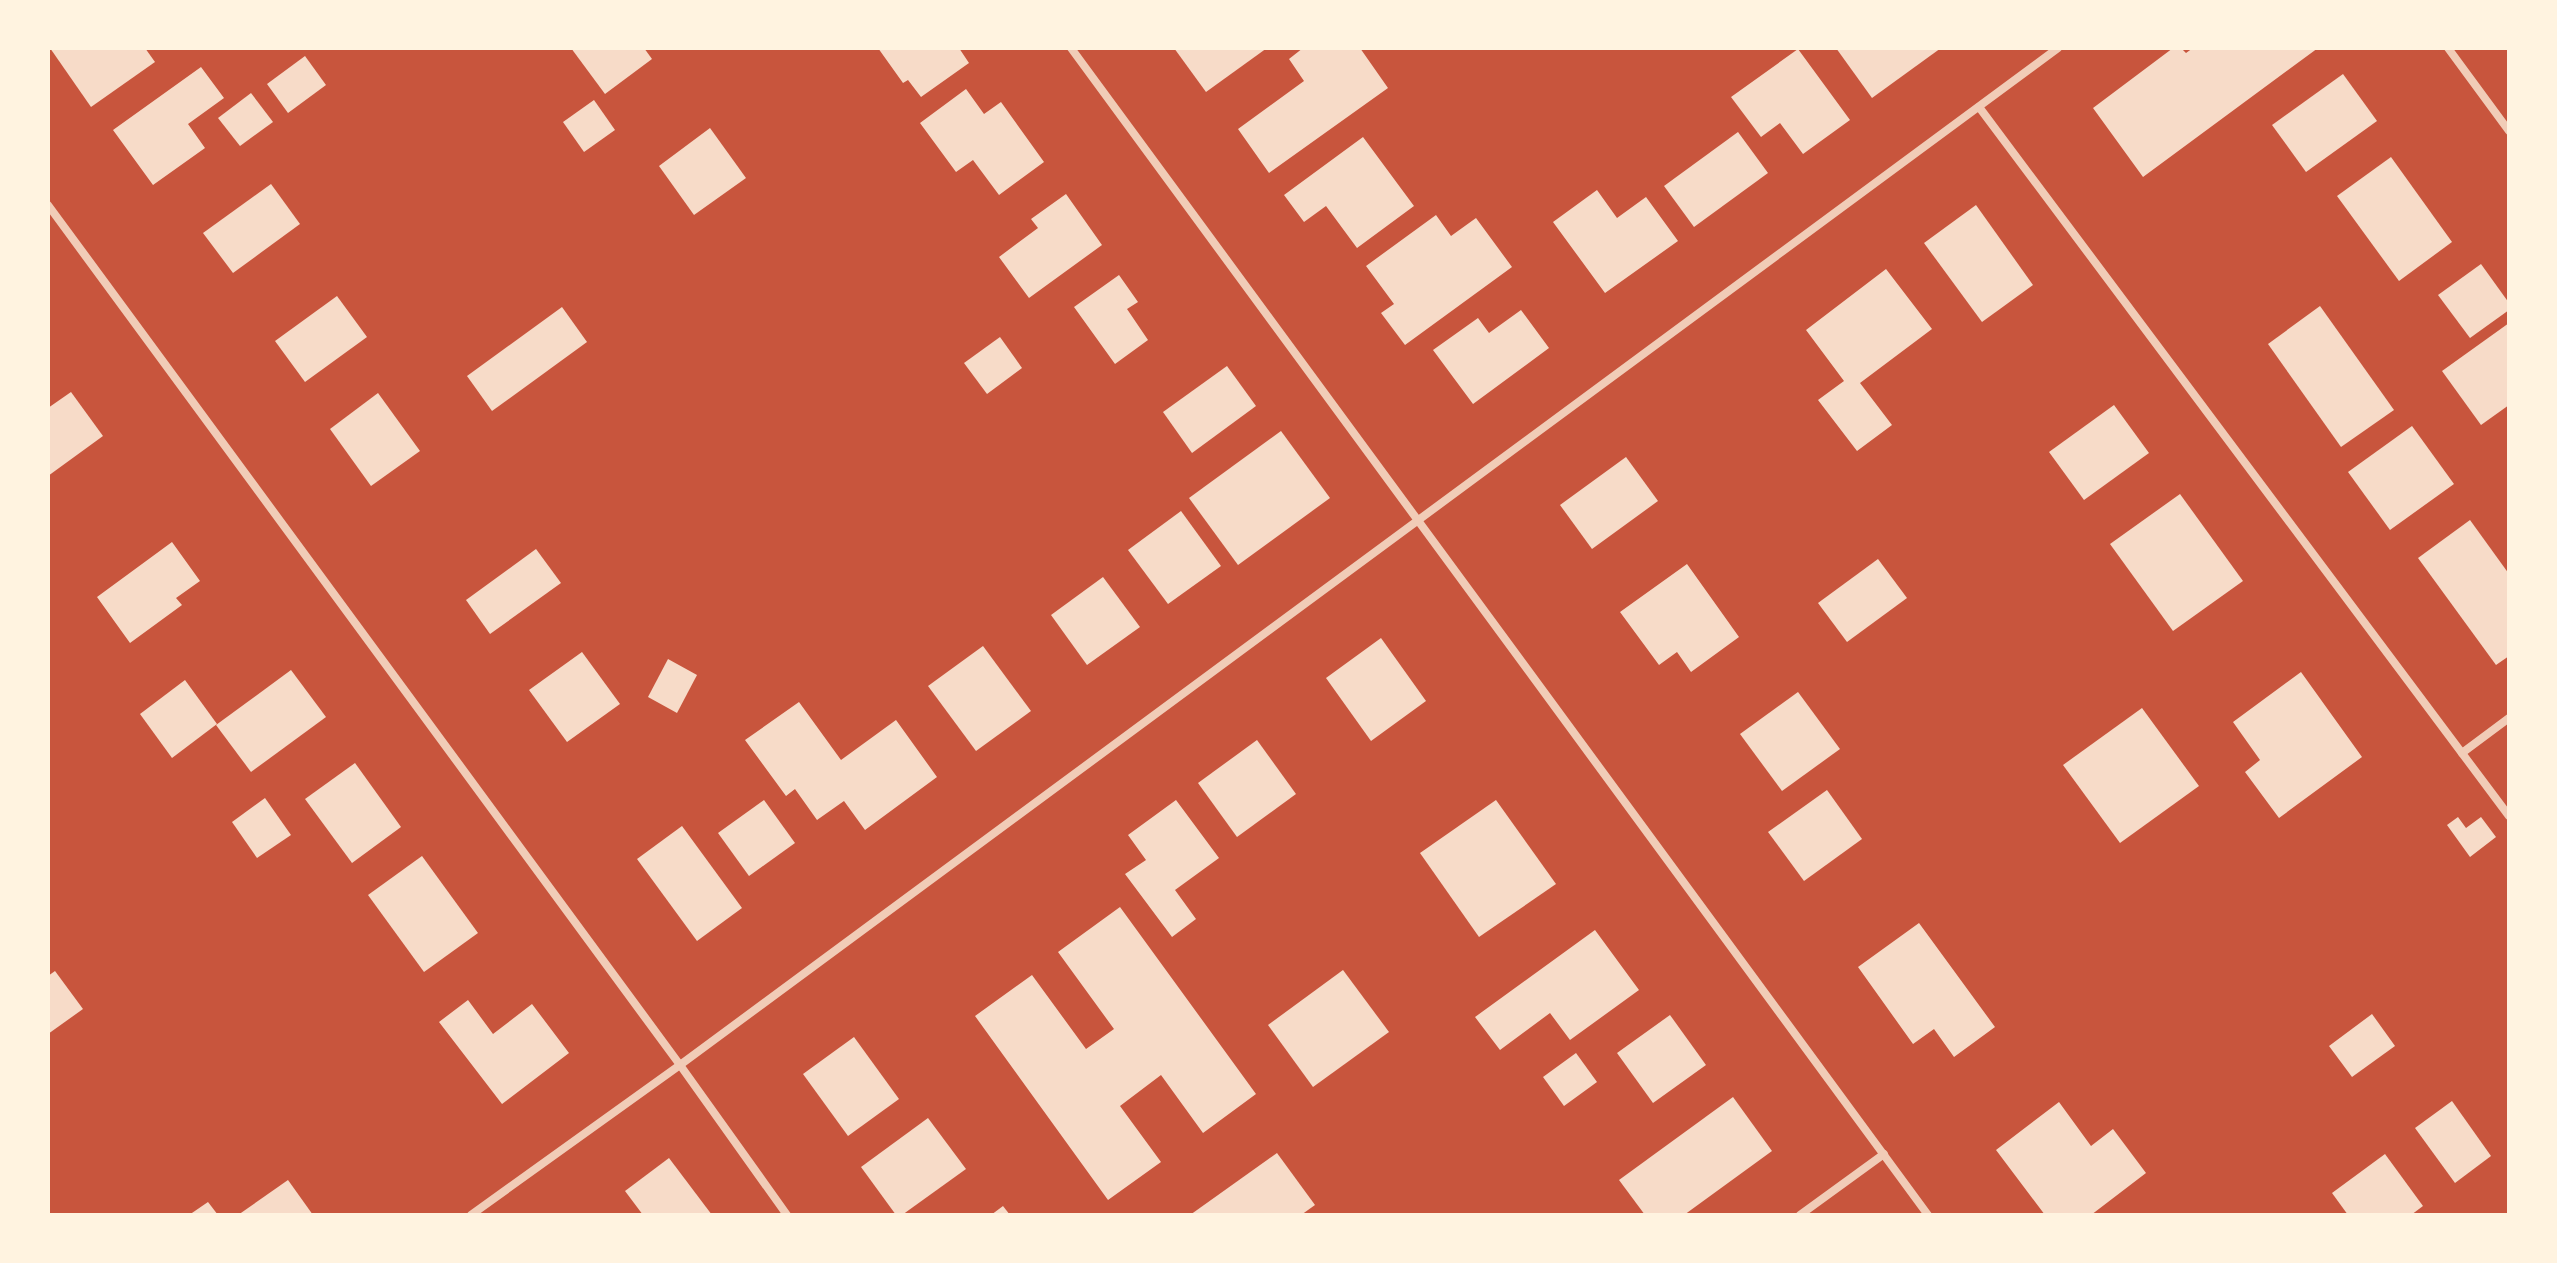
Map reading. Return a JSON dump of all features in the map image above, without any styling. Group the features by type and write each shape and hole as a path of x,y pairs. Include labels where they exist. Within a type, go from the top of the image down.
{"street":[{"path":"1071,48 1928,1215"},
{"path":"471,1215 680,1065 2058,48"},
{"path":"2448,48 2509,131"},
{"path":"1979,107 2509,816"},
{"path":"48,205 787,1215"},
{"path":"2462,753 2509,718"},
{"path":"1800,1215 1884,1154"}],"building":[{"path":"50,48 145,48 155,62 91,107"},
{"path":"571,48 644,48 652,59 605,94"},
{"path":"878,48 959,48 969,63 921,97 908,80 903,83"},
{"path":"1174,48 1267,48 1206,92"},
{"path":"1303,48 1360,48 1388,88 1269,173 1238,129 1304,81 1289,59"},
{"path":"1836,48 1941,48 1872,98"},
{"path":"2173,48 2181,48 2186,53 2193,48 2318,48 2143,177 2093,108"},
{"path":"1798,49 1850,120 1803,154 1780,123 1761,137 1731,97"},
{"path":"305,56 326,85 288,113 267,84"},
{"path":"201,67 224,98 188,124 205,148 153,185 113,130"},
{"path":"2343,74 2377,121 2306,172 2272,125"},
{"path":"966,89 984,114 1001,102 1044,162 999,195 973,160 956,172 920,123"},
{"path":"251,93 273,122 240,146 218,118"},
{"path":"594,100 615,130 584,152 563,122"},
{"path":"710,128 746,178 694,215 659,166"},
{"path":"1738,132 1768,173 1694,227 1664,186"},
{"path":"1363,137 1414,206 1357,248 1326,206 1304,222 1284,195"},
{"path":"2391,157 2452,242 2399,281 2337,196"},
{"path":"271,184 300,224 233,273 203,233"},
{"path":"1597,190 1617,218 1646,197 1678,241 1605,293 1553,222"},
{"path":"1066,194 1102,245 1029,298 999,257 1038,228 1031,219"},
{"path":"1976,205 2033,285 1982,322 1924,243"},
{"path":"1436,215 1451,236 1476,218 1512,267 1405,345 1381,313 1394,304 1366,266"},
{"path":"2481,264 2509,303 2509,310 2470,338 2438,295"},
{"path":"1886,269 1932,329 1860,383 1892,425 1857,451 1818,400 1844,381 1806,330"},
{"path":"1119,275 1138,302 1127,309 1148,340 1115,364 1074,307"},
{"path":"337,296 367,337 305,382 275,341"},
{"path":"2320,306 2394,410 2341,447 2268,344"},
{"path":"562,307 587,342 492,411 467,376"},
{"path":"1521,310 1549,348 1473,404 1433,350 1478,318 1489,333"},
{"path":"2509,323 2509,405 2481,425 2442,371"},
{"path":"1000,337 1022,368 987,394 964,363"},
{"path":"1227,366 1256,406 1192,453 1163,412"},
{"path":"71,392 103,436 48,476 48,408"},
{"path":"378,393 420,451 371,486 330,429"},
{"path":"2114,405 2149,453 2084,500 2049,452"},
{"path":"2412,426 2454,484 2390,530 2348,472"},
{"path":"1281,431 1330,498 1238,565 1189,498"},
{"path":"1626,457 1658,501 1592,549 1560,505"},
{"path":"2180,494 2243,581 2173,631 2110,544"},
{"path":"1181,511 1221,566 1168,604 1128,550"},
{"path":"2470,520 2509,574 2509,656 2496,665 2418,558"},
{"path":"172,542 200,581 176,598 182,605 130,643 97,597"},
{"path":"536,549 561,583 490,634 466,600"},
{"path":"1878,559 1907,598 1847,642 1818,603"},
{"path":"1687,564 1739,637 1691,672 1677,652 1659,665 1620,612"},
{"path":"1103,577 1140,627 1087,665 1051,615"},
{"path":"1381,638 1426,701 1371,741 1326,678"},
{"path":"983,646 1031,711 976,751 928,686"},
{"path":"582,652 620,704 567,742 529,690"},
{"path":"668,659 697,675 677,713 648,697"},
{"path":"291,670 326,717 251,772 216,725"},
{"path":"2301,672 2362,757 2279,818 2245,772 2260,760 2233,722"},
{"path":"185,680 217,724 172,758 140,714"},
{"path":"1798,692 1840,749 1782,791 1740,734"},
{"path":"799,702 841,760 896,720 937,777 865,830 844,801 817,820 795,789 786,796 745,740"},
{"path":"2142,708 2199,786 2120,843 2063,765"},
{"path":"1257,740 1296,794 1237,837 1198,783"},
{"path":"355,763 401,827 352,863 305,799"},
{"path":"1827,790 1862,839 1804,881 1768,832"},
{"path":"265,798 291,835 257,858 232,822"},
{"path":"764,800 795,843 749,876 718,833"},
{"path":"1176,800 1219,858 1175,890 1196,919 1172,937 1125,874 1146,860 1128,835"},
{"path":"1496,800 1556,884 1479,937 1420,853"},
{"path":"2458,817 2466,828 2481,817 2496,837 2470,857 2447,825"},
{"path":"682,826 742,908 697,941 637,859"},
{"path":"422,856 478,933 424,972 368,895"},
{"path":"1120,907 1256,1094 1203,1133 1161,1075 1120,1106 1161,1162 1108,1200 975,1016 1032,975 1086,1049 1114,1029 1058,952"},
{"path":"1919,923 1995,1027 1954,1057 1934,1029 1913,1044 1858,967"},
{"path":"1595,930 1639,990 1570,1040 1550,1013 1500,1050 1475,1017"},
{"path":"1343,970 1389,1032 1313,1087 1268,1025"},
{"path":"55,971 83,1009 48,1034 48,976"},
{"path":"468,1000 493,1034 532,1004 569,1053 502,1104 439,1022"},
{"path":"2372,1014 2395,1046 2352,1077 2329,1046"},
{"path":"1670,1015 1706,1065 1653,1103 1617,1053"},
{"path":"854,1037 899,1099 848,1136 803,1074"},
{"path":"1576,1053 1597,1082 1564,1106 1543,1077"},
{"path":"1733,1097 1772,1151 1684,1215 1645,1215 1619,1180"},
{"path":"2452,1101 2491,1156 2455,1183 2415,1128"},
{"path":"2059,1102 2091,1146 2113,1129 2146,1173 2091,1215 2045,1215 1996,1150"},
{"path":"928,1118 966,1169 902,1215 896,1215 861,1167"},
{"path":"1277,1153 1315,1205 1301,1215 1190,1215"},
{"path":"2385,1154 2423,1206 2411,1215 2348,1215 2332,1193"},
{"path":"669,1158 712,1215 643,1215 625,1191"},
{"path":"288,1180 313,1215 238,1215"},
{"path":"208,1202 218,1215 189,1215"},
{"path":"1003,1206 1010,1215 991,1215"}]}
